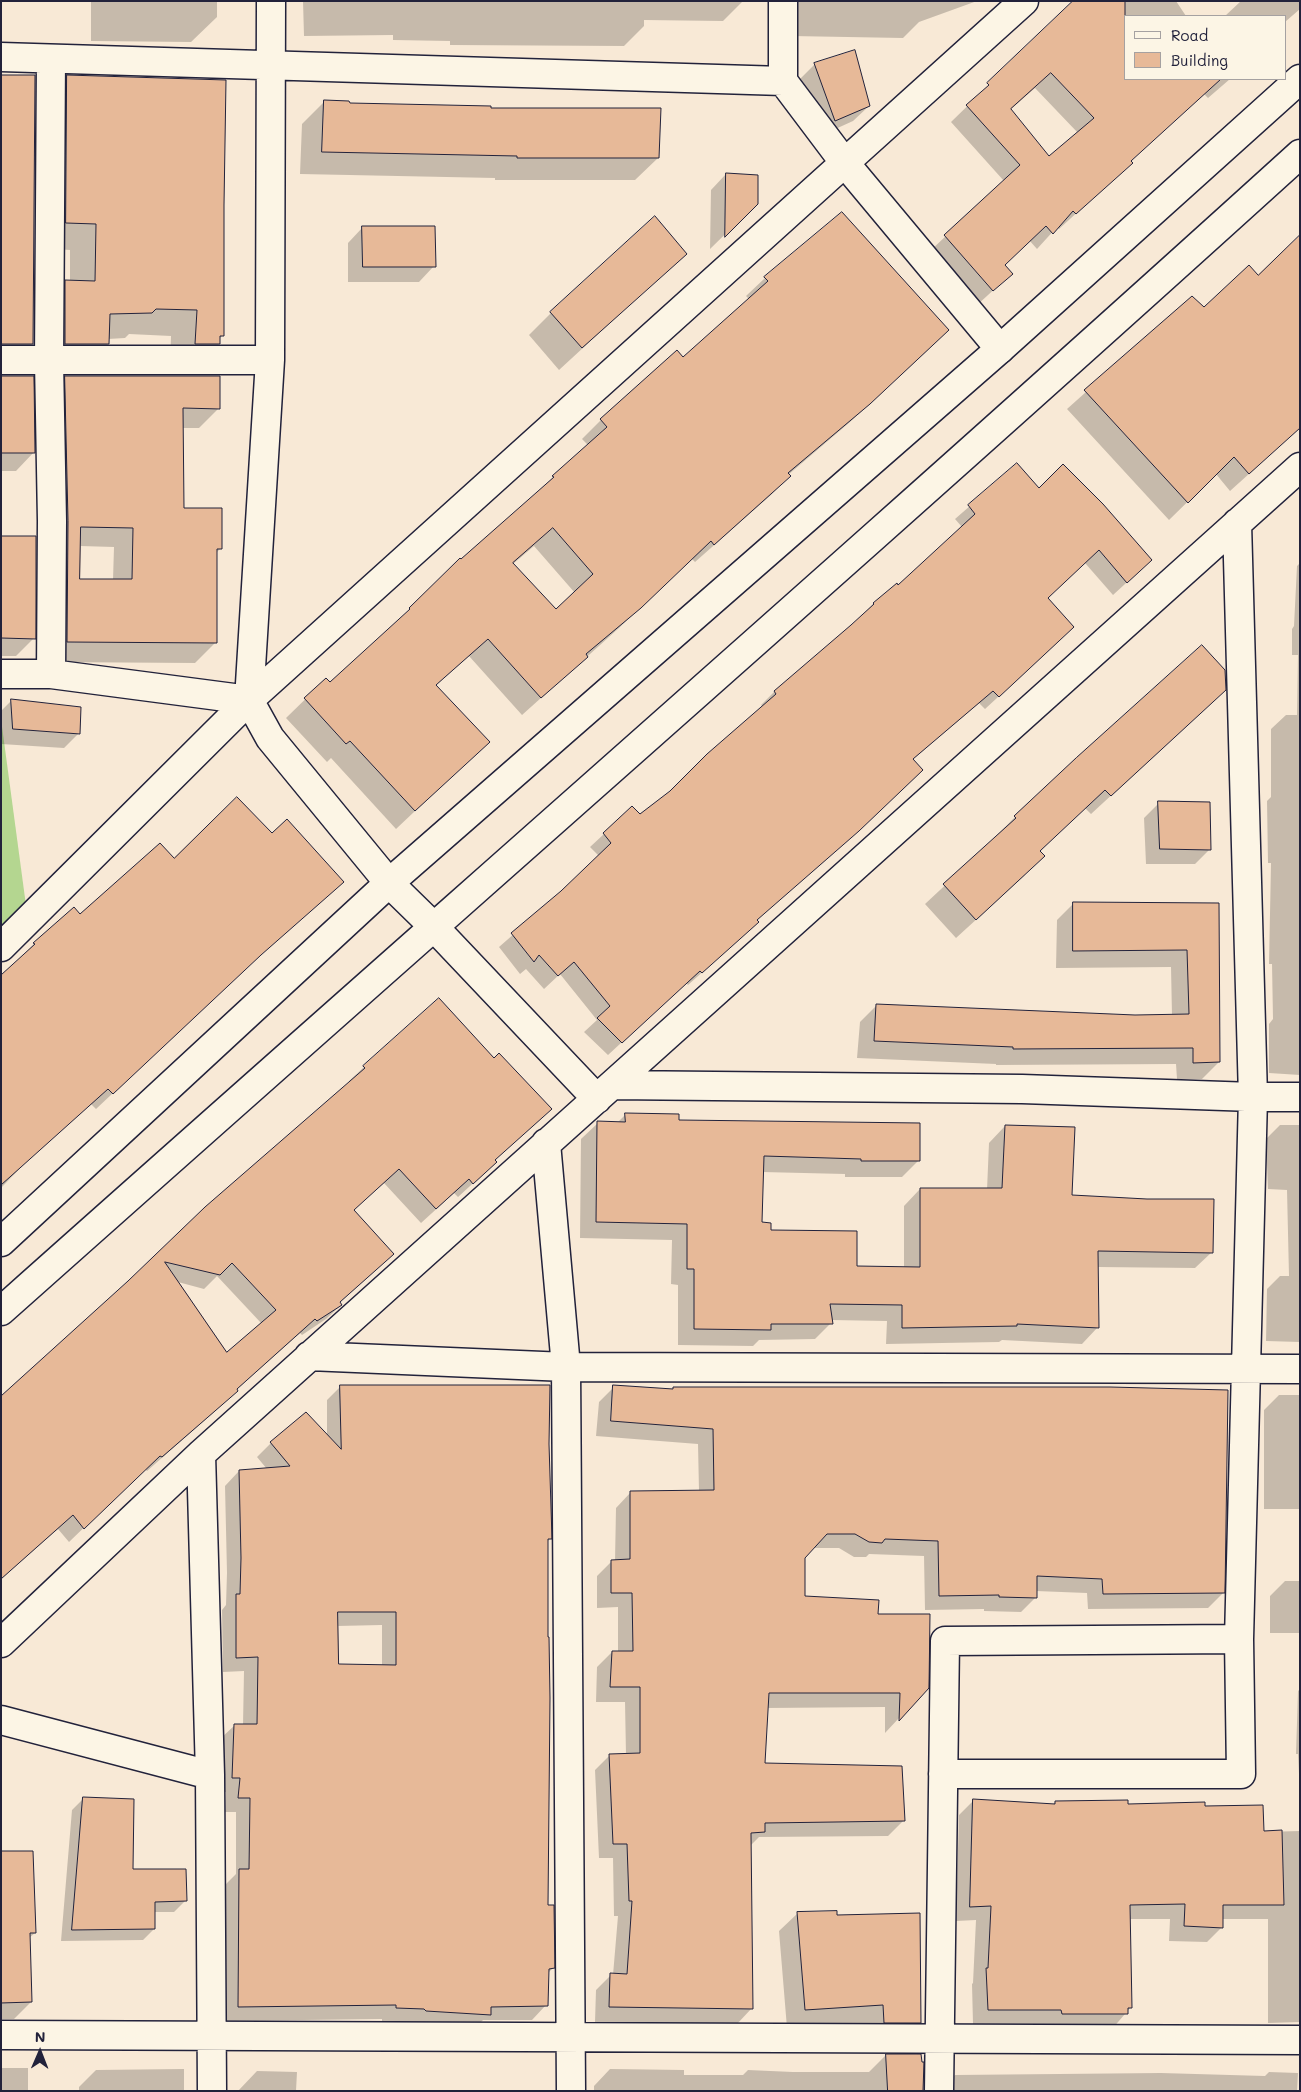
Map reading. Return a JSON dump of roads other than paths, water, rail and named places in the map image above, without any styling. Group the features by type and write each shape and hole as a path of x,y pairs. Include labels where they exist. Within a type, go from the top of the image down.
{"street":[{"path":"271,1 270,360 249,700 270,738 390,883 604,1092 1022,1090 1253,1097 1300,1096"},
{"path":"783,1 783,81 844,162 1000,349"},
{"path":"1,946 249,700 1024,1"},
{"path":"1,57 783,81"},
{"path":"51,59 49,361 52,521 51,674"},
{"path":"1,1242 390,883 1000,349 1300,79"},
{"path":"1,1310 1013,414 1300,154"},
{"path":"1,360 270,360"},
{"path":"1,1643 201,1454 1300,467"},
{"path":"943,1774 1241,1774 1239,1639 1253,1097 1237,524"},
{"path":"1,674 51,674 249,700"},
{"path":"546,1143 566,1367 571,2091"},
{"path":"310,1356 566,1367 1300,1369"},
{"path":"201,1454 210,1775 212,2091"},
{"path":"938,2091 945,1641 1239,1639"},
{"path":"1,1720 210,1775"},
{"path":"1,2035 1300,2040"}]}
